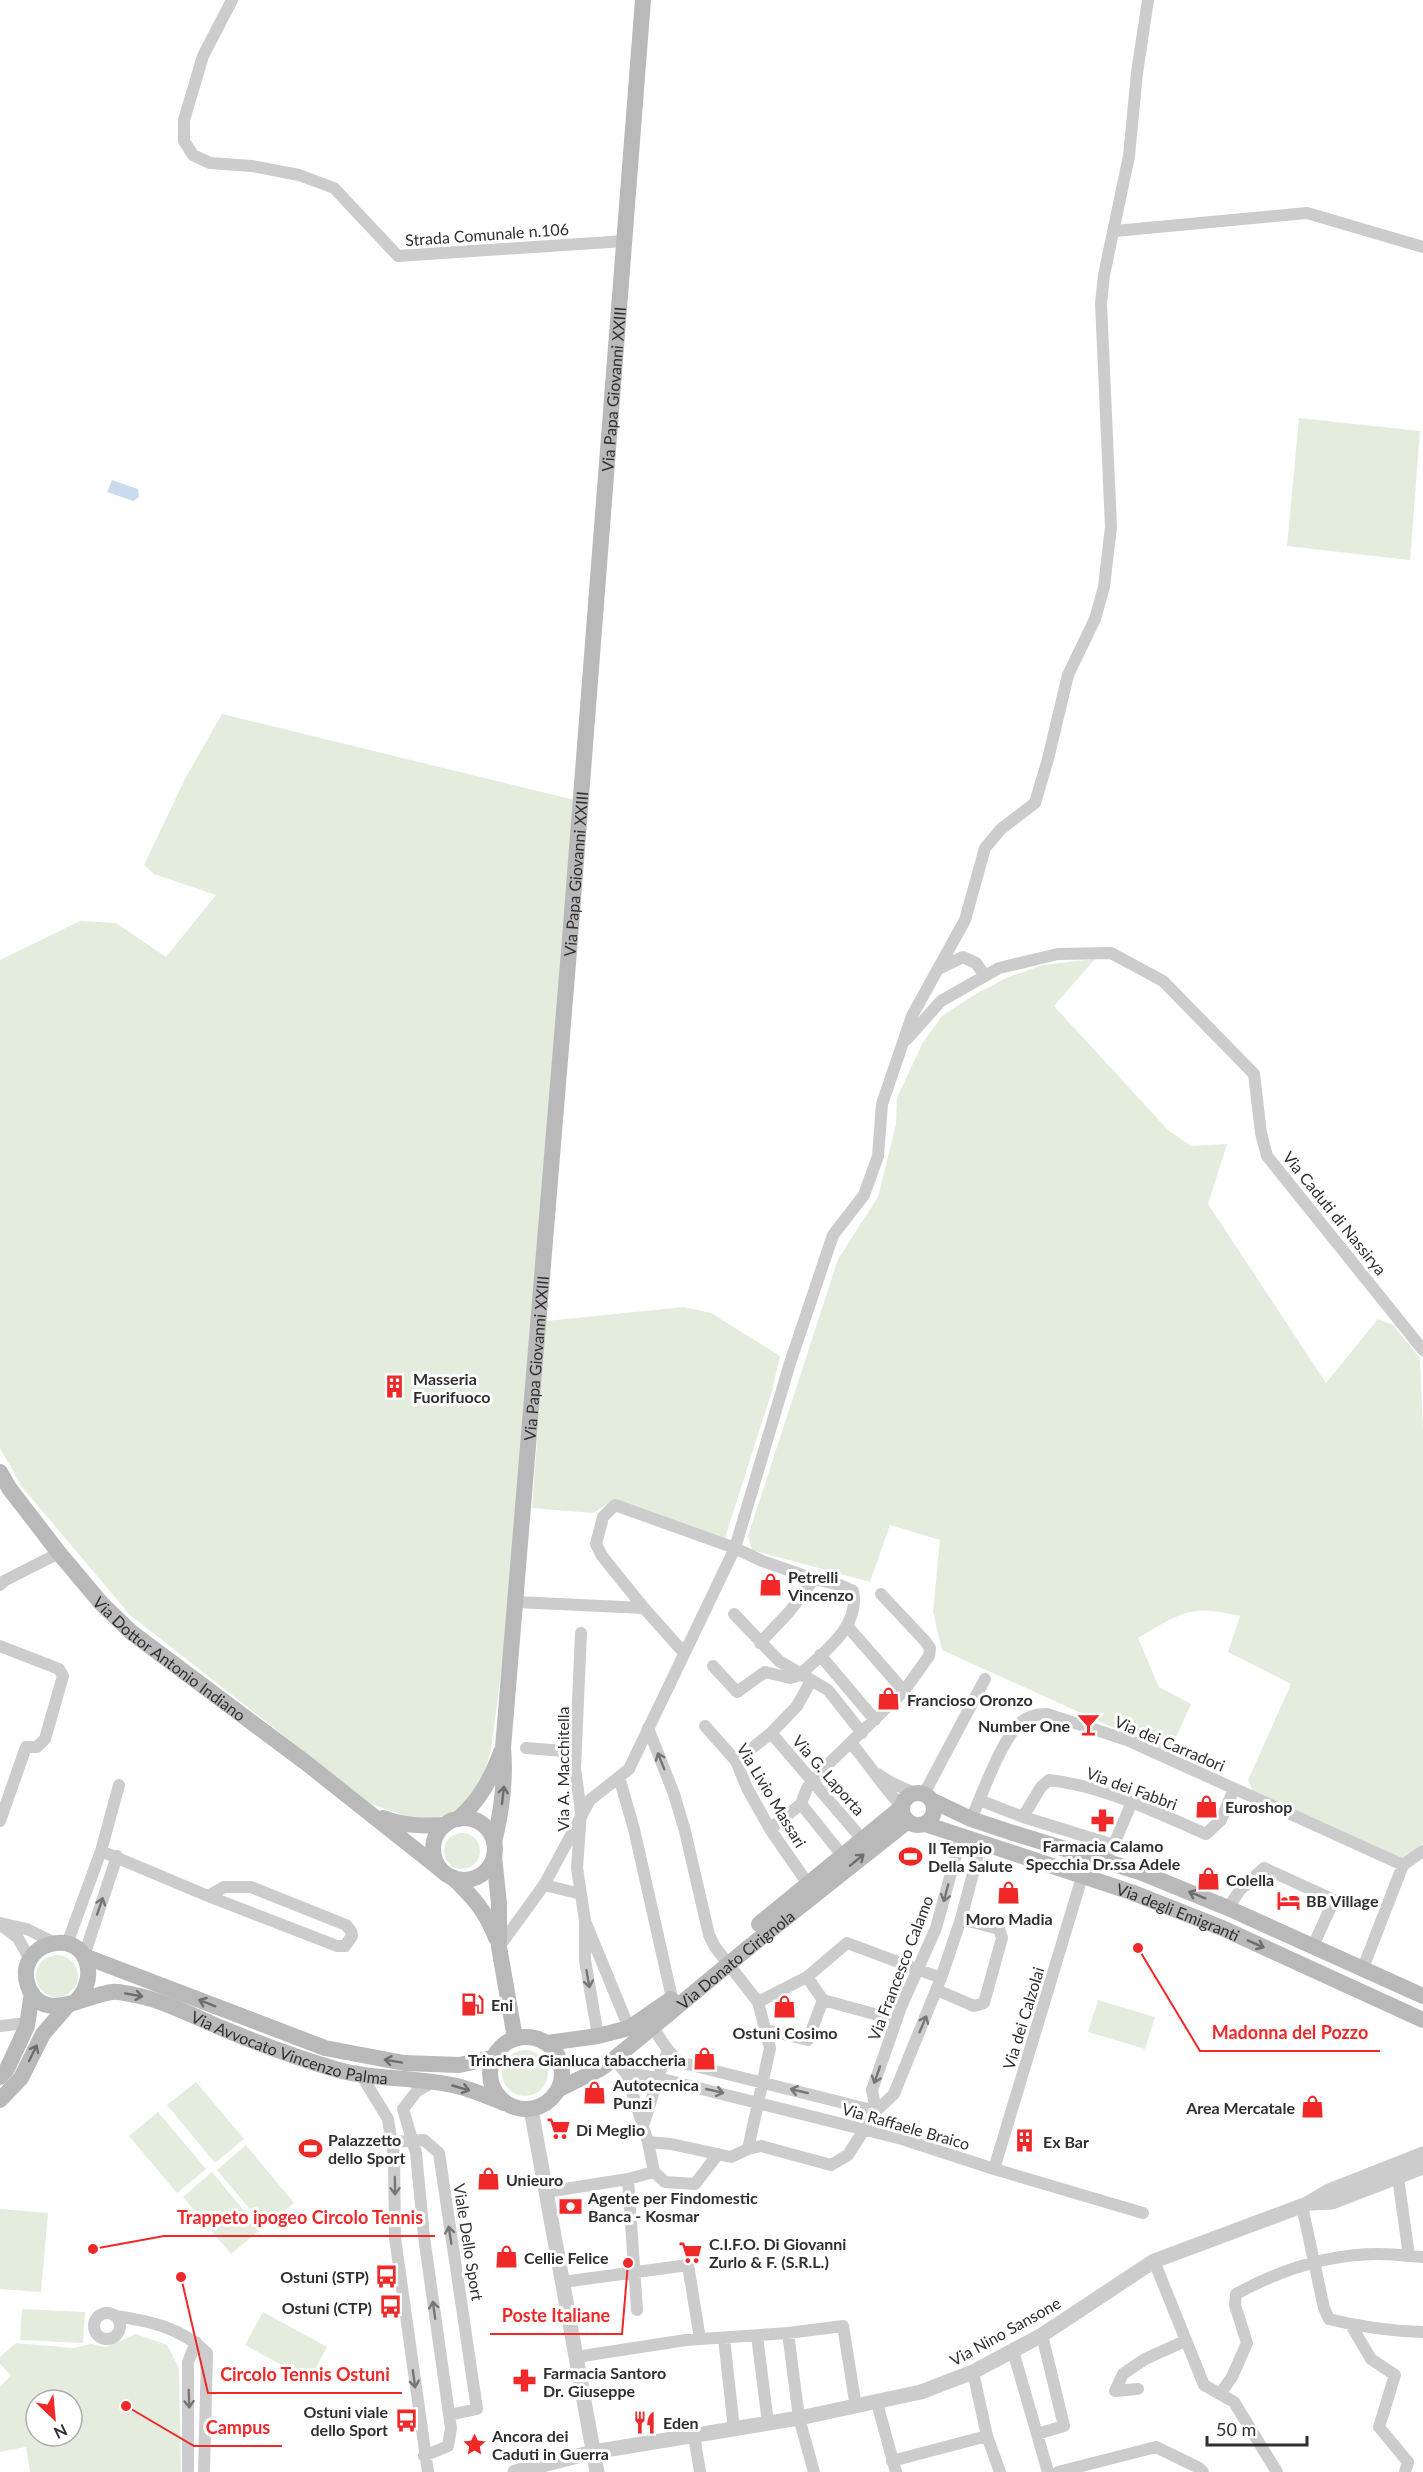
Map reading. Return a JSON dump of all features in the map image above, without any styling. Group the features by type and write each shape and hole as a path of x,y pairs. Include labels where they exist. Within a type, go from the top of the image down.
{"main road":[{"name":"Via Papa Giovanni XXIII","path":"499,1947 499,1905 494,1849 505,1775 503,1748 643,0"},
{"name":"Via Dottor Antonio Indiano","path":"0,1472 58,1553 101,1603 130,1632 371,1813 446,1873"},
{"name":"Via Papa Giovanni XXIII","path":"452,1822 475,1804 491,1779 503,1748"},
{"path":"905,1814 906,1798 924,1796 934,1806 933,1816 925,1824"},
{"name":"Via degli Emigranti","path":"924,1796 972,1819 1140,1872 1228,1908 1423,1996"},
{"name":"Via Dottor Antonio Indiano","path":"371,1813 396,1823 422,1826 452,1822"},
{"name":"Via degli Emigranti","path":"905,1814 916,1825 925,1824 1131,1892 1222,1928 1423,2020"},
{"name":"Via Donato Cirignola","path":"559,2089 614,2060 653,2028 842,1855 862,1839 905,1814"},
{"name":"Via Donato Cirignola","path":"547,2043 598,2036 629,2028 725,1960 905,1814"},
{"path":"477,1821 485,1826 494,1849 491,1864 478,1877 460,1880 446,1873 435,1860 434,1841 452,1822 477,1821"},
{"name":"Via Papa Giovanni XXIII","path":"446,1873 475,1898 489,1918 499,1947 515,2038"},
{"path":"0,2077 7,2069 28,2023 32,1993 26,1977 30,1960 36,1951 45,1945 61,1943"},
{"name":"Via Avvocato Vincenzo Palma","path":"61,1943 84,1956 325,2048 414,2063 459,2065 492,2058"},
{"path":"0,2100 21,2078 43,2034 84,1993 90,1974 84,1956"},
{"name":"Via Avvocato Vincenzo Palma","path":"32,1993 47,2005 72,2003 114,1992 153,1999 227,2030 337,2070 457,2086 504,2103"},
{"path":"515,2038 537,2038 547,2043 554,2050 562,2069 559,2089 543,2105 531,2109 513,2107 504,2103 490,2083 490,2066 498,2049 515,2038"}],"street":[{"name":"Strada Comunale n.106","path":"231,0 203,56 184,120 184,141 193,155 210,163 252,166 299,175 334,188 398,256 625,241"},
{"path":"499,1947 544,1885 590,1800 629,1769 735,1548 790,1364 833,1235 864,1195 878,1156 882,1104 912,1016 965,920 985,848 1001,829 1035,803 1068,675 1095,619 1104,587 1111,527 1101,303 1104,275 1129,156 1137,73 1148,0"},
{"path":"1114,231 1307,213 1423,247"},
{"name":"Via Caduti di Nassirya","path":"904,1042 941,1001 999,968 1058,954 1110,953 1163,981 1254,1074 1261,1133 1267,1156 1423,1350"},
{"path":"938,969 963,957 976,963 985,976"},
{"path":"926,991 941,1001"},
{"path":"684,1653 602,1556 596,1544 603,1517 615,1505 735,1548 762,1561 853,1591 856,1603 848,1627 820,1655 806,1678 797,1706 771,1733 736,1761"},
{"path":"0,1585 58,1553"},
{"path":"760,1643 790,1611 814,1579"},
{"path":"770,1829 801,1804 807,1788 813,1781 904,1691 929,1656 930,1648 881,1593"},
{"path":"516,1602 644,1608"},
{"path":"735,1614 779,1661 828,1690 862,1733"},
{"path":"848,1627 897,1680 904,1691"},
{"name":"Via A. Macchitella","path":"581,1633 576,1752 580,1819 577,1868 585,1921"},
{"path":"0,1646 59,1669 63,1676 45,1739 37,1747 26,1748 0,1821"},
{"path":"820,1655 875,1720"},
{"path":"713,1666 737,1692 765,1672 790,1678 806,1678"},
{"path":"875,1771 890,1782 924,1796 985,1679"},
{"name":"Via dei Carradori","path":"972,1819 1006,1743 1021,1722 1033,1715 1047,1714 1127,1740 1403,1865"},
{"name":"Via Livio Massari","path":"705,1726 736,1761 747,1788 770,1829 808,1884"},
{"path":"648,1728 674,1794 685,1831 709,1935 725,1960 758,2002 766,2030 770,2048 748,2149"},
{"name":"Via G. Laporta","path":"771,1733 862,1839"},
{"path":"851,1743 875,1771 886,1790 905,1814"},
{"path":"526,1748 576,1752"},
{"path":"619,1777 634,1829 672,1998"},
{"name":"Via dei Fabbri","path":"1023,1817 1041,1787 1049,1780 1101,1790 1206,1833 1221,1820 1234,1789"},
{"path":"0,1924 27,1929 61,1943 101,1851 119,1785"},
{"path":"980,1800 1023,1817 1114,1845"},
{"path":"1107,1862 1132,1802"},
{"path":"801,1804 842,1855"},
{"name":"Via Francesco Calamo","path":"876,2111 872,2090 896,2020 936,1928 962,1837"},
{"path":"648,2142 671,2144 730,2157 761,2146 831,2165 848,2155 876,2111 894,2094 939,1984 961,1919 981,1843"},
{"path":"101,1851 208,1896 337,1946 345,1946 352,1936 346,1924 251,1887 224,1887 208,1896"},
{"path":"1363,1968 1403,1865 1423,1851"},
{"path":"84,1956 117,1856"},
{"name":"Via degli Emigranti","path":"1228,1908 1240,1890 1264,1868 1334,1900 1313,1946"},
{"name":"Via dei Calzolai","path":"994,2169 1083,1877"},
{"path":"544,1885 581,1894"},
{"path":"758,2002 807,1977 847,1943 918,1970 974,2006 984,2003 1002,1938 999,1929 961,1919"},
{"path":"585,1921 629,2028"},
{"path":"585,1921 585,1960 598,2036"},
{"path":"0,1924 18,1938 30,1960"},
{"path":"807,1977 824,2000 896,2020"},
{"path":"766,2030 808,2040 824,2000"},
{"path":"0,2026 28,2023"},
{"path":"643,2126 668,2050 653,2028"},
{"name":"Via Raffaele Braico","path":"668,2050 679,2062 876,2111"},
{"path":"614,2060 626,2073 648,2142 654,2172 665,2181 695,2184 718,2154"},
{"path":"360,2073 388,2119 392,2142 395,2238 428,2472"},
{"name":"Via Raffaele Braico","path":"626,2073 658,2078 760,2102 902,2139 1143,2213"},
{"path":"424,2456 448,2446 451,2428 424,2237 416,2153 403,2109 417,2091 433,2082"},
{"path":"531,2109 597,2472"},
{"name":"Viale Dello Sport","path":"392,2142 424,2140 439,2153 477,2409 449,2415"},
{"name":"Via Nino Sansone","path":"515,2472 593,2451 799,2418 921,2392 973,2372 1042,2335 1154,2261 1304,2205 1332,2202 1397,2170 1423,2154"},
{"name":"Via Nino Sansone","path":"1397,2170 1423,2167"},
{"path":"1397,2170 1409,2256"},
{"path":"546,2192 628,2179 654,2172"},
{"path":"628,2179 637,2310"},
{"path":"1304,2205 1324,2308 1329,2319 1392,2331 1423,2332"},
{"path":"1220,2394 1232,2377 1247,2343 1235,2305 1236,2294 1314,2262 1341,2256 1380,2252 1423,2257"},
{"path":"1154,2261 1204,2385 1234,2402 1277,2472"},
{"path":"562,2283 688,2265 700,2339"},
{"path":"116,2316 144,2320 169,2328 196,2342 207,2353 204,2472"},
{"path":"1351,2325 1371,2359 1395,2376 1379,2427 1408,2462 1405,2472"},
{"path":"576,2357 700,2339 757,2336 843,2326 856,2407"},
{"path":"788,2333 799,2418 814,2472"},
{"path":"1037,2434 1064,2426 1042,2335"},
{"path":"757,2336 768,2423"},
{"path":"726,2338 734,2429"},
{"path":"1138,2390 1115,2391 1123,2373 1145,2359 1185,2341"},
{"path":"188,2472 188,2362 196,2342"},
{"path":"1013,2350 1048,2472"},
{"path":"973,2372 987,2436 1000,2472"},
{"path":"877,2403 894,2467 987,2436"},
{"path":"694,2436 700,2472"},
{"path":"1058,2472 1156,2447 1203,2472"}],"green space":[{"path":"1299,418 1420,431 1410,560 1287,546"},
{"path":"222,714 575,800 506,1634 491,1750 482,1781 459,1808 444,1816 420,1821 371,1804 130,1615 22,1487 0,1448 0,960 80,921 116,923 166,957 216,895 154,874 144,865 186,777"},
{"path":"1095,959 1054,1006 1168,1130 1191,1146 1227,1144 1208,1204 1326,1383 1378,1319 1393,1325 1420,1358 1423,1434 1423,1843 1404,1859 1253,1791 1248,1780 1291,1684 1228,1652 1240,1616 1209,1611 1186,1613 1138,1638 1159,1687 1191,1704 1169,1753 942,1650 933,1612 940,1540 890,1525 870,1582 752,1550 748,1536 838,1259 878,1197 896,1124 897,1098 922,1044 942,1016 974,995 1008,977 1043,965"},
{"path":"684,1307 711,1313 780,1356 772,1391 725,1538 611,1502 593,1513 532,1508 546,1321"},
{"path":"462,1833 475,1838 480,1851 475,1864 462,1869 449,1864 444,1851 449,1838"},
{"path":"57,1955 72,1961 78,1976 72,1991 57,1997 42,1991 36,1976 42,1961"},
{"path":"1098,2000 1155,2017 1145,2049 1088,2032"},
{"path":"525,2050 541,2057 548,2073 541,2089 525,2096 509,2089 502,2073 509,2057"},
{"path":"196,2082 244,2139 215,2163 167,2105"},
{"path":"158,2112 206,2169 177,2193 129,2136"},
{"path":"246,2145 294,2203 265,2227 217,2170"},
{"path":"212,2172 260,2230 231,2254 183,2197"},
{"path":"0,2209 48,2213 41,2292 0,2289"},
{"path":"22,2309 85,2312 83,2343 20,2340"},
{"path":"263,2312 327,2347 309,2380 245,2345"},
{"path":"136,2334 167,2345 179,2368 181,2472 30,2472 26,2448 84,2448 84,2388 24,2388 24,2447 0,2452 0,2387 11,2375 0,2364 0,2357 16,2343 73,2348 91,2344 106,2347"}],"water":[{"path":"112,480 138,489 139,497 133,501 107,492"}],"place":[{"name":"Masseria Fuorifuoco","path":"395,1387"},
{"name":"Petrelli Vincenzo","path":"770,1585"},
{"name":"Francioso Oronzo","path":"889,1699"},
{"name":"Number One","path":"1088,1725"},
{"name":"Euroshop","path":"1207,1806"},
{"name":"Farmacia Calamo Specchia Dr.ssa Adele","path":"1103,1820"},
{"name":"Il Tempio Della Salute","path":"910,1856"},
{"name":"Colella","path":"1208,1879"},
{"name":"Moro Madia","path":"1009,1893"},
{"name":"BB Village","path":"1288,1900"},
{"name":"Madonna del Pozzo","path":"1138,1948"},
{"name":"Eni","path":"473,2004"},
{"name":"Ostuni Cosimo","path":"785,2007"},
{"name":"Trinchera Gianluca tabaccheria","path":"704,2059"},
{"name":"Autotecnica Punzi","path":"595,2093"},
{"name":"Area Mercatale","path":"1313,2107"},
{"name":"Di Meglio","path":"558,2129"},
{"name":"Ex Bar","path":"1025,2141"},
{"name":"Palazzetto dello Sport","path":"310,2148"},
{"name":"Unieuro","path":"488,2179"},
{"name":"Agente per Findomestic Banca - Kosmar","path":"570,2206"},
{"name":"Trappeto ipogeo Circolo Tennis","path":"93,2249"},
{"name":"C.I.F.O. Di Giovanni Zurlo & F. (S.R.L.)","path":"691,2252"},
{"name":"Cellie Felice","path":"506,2257"},
{"name":"Poste Italiane","path":"628,2263"},
{"name":"Ostuni (STP)","path":"387,2276"},
{"name":"Circolo Tennis Ostuni","path":"181,2277"},
{"name":"Ostuni (CTP)","path":"390,2307"},
{"name":"Farmacia Santoro Dr. Giuseppe","path":"525,2381"},
{"name":"Campus","path":"126,2406"},
{"name":"Ostuni viale dello Sport","path":"406,2420"},
{"name":"Eden","path":"645,2422"},
{"name":"Ancora dei Caduti in Guerra","path":"474,2444"}]}
